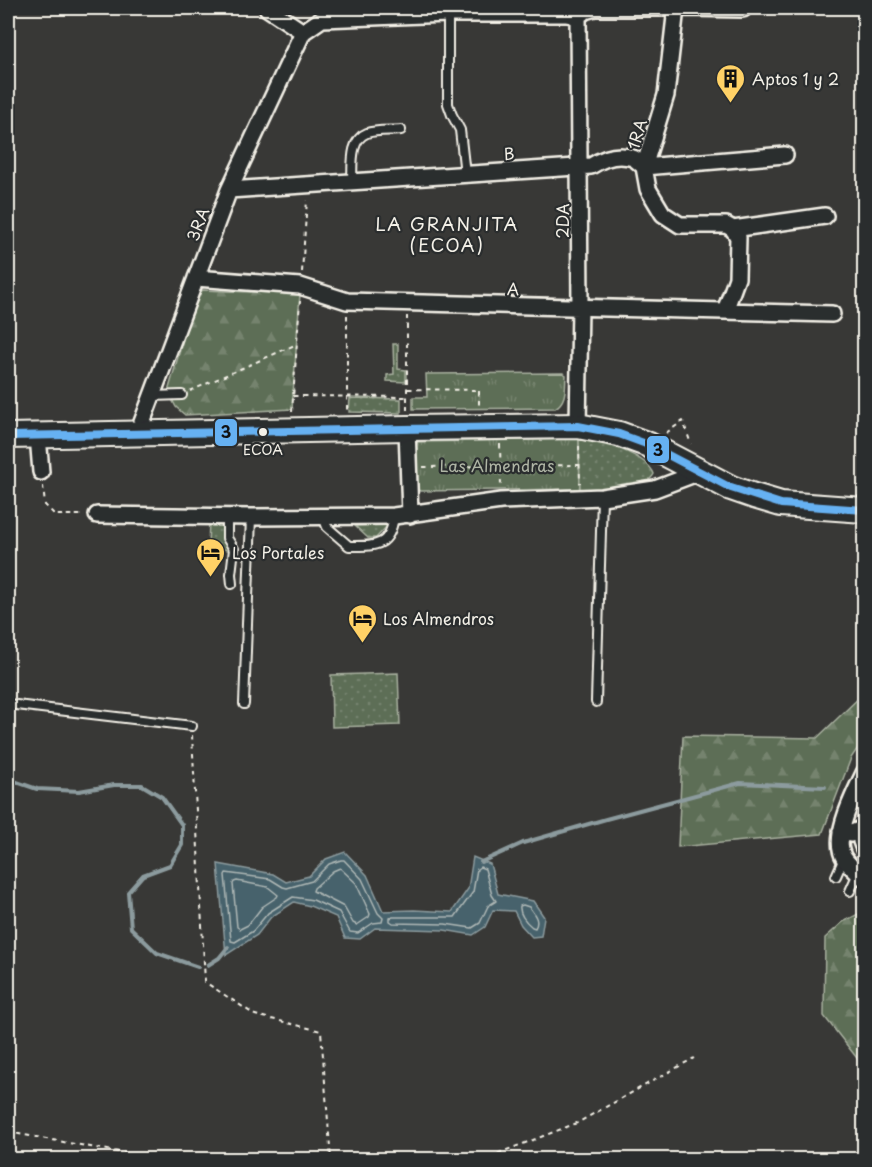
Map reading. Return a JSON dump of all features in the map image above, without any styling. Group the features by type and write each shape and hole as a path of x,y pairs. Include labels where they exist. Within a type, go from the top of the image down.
{"main road":[{"path":"8,436 578,426 619,434 649,445 731,489 781,504 864,510"}],"street":[{"path":"267,8 303,32 322,19 448,14 567,14 578,16 595,8 662,8"},
{"name":"1RA","path":"676,8 666,95 644,167 648,189 663,214 680,225 726,225 733,229 825,216"},
{"path":"684,8 743,9"},
{"name":"2DA","path":"578,16 580,307 578,426"},
{"name":"3RA","path":"138,433 229,190 303,32"},
{"name":"B","path":"229,190 591,166 601,159 619,156 634,159 644,167 785,155"},
{"path":"725,311 737,278 738,237 733,229"},
{"name":"A","path":"196,278 301,287 347,301 832,314"},
{"path":"407,428 410,514"},
{"path":"38,436 41,472"},
{"path":"98,515 394,516 501,501 580,498 655,489 700,472"},
{"path":"862,872 844,858 840,847 841,831 864,773"},
{"path":"841,831 850,834 864,828"},
{"path":"864,828 861,841 864,849"}],"lane":[{"path":"448,14 448,104 460,130 465,174"},
{"path":"352,181 354,149 359,139 368,133 401,130"},
{"path":"152,396 182,395"},
{"path":"596,702 602,496"},
{"path":"228,516 227,538 234,549 232,584"},
{"path":"323,516 327,527 349,546 376,546 388,536 394,516"},
{"path":"244,704 251,517"},
{"path":"8,704 192,726"},
{"path":"836,876 844,858"},
{"path":"850,891 862,872"}],"path":[{"path":"290,430 308,184"},
{"path":"347,301 347,429"},
{"path":"407,428 408,303"},
{"path":"182,395 297,344"},
{"path":"407,389 479,390 500,466 501,501"},
{"path":"293,396 407,397"},
{"path":"578,426 580,498"},
{"path":"408,467 579,465"},
{"path":"41,472 45,505 56,514 98,515"},
{"path":"192,726 205,982 255,1015 321,1031 331,1160"},
{"path":"481,1160 577,1123 694,1058"},
{"path":"8,1132 163,1160"}],"green space":[{"path":"203,290 300,294 292,409 185,415 176,407 168,392 196,294"},
{"path":"393,344 398,344 398,369 406,370 406,382 387,381 387,375 394,374"},
{"path":"563,373 566,375 565,394 562,402 555,408 413,409 413,397 427,397 426,374"},
{"path":"350,398 401,399 401,413 349,412"},
{"name":"Las Almendras","path":"579,439 580,489 420,491 416,489 415,445 418,442"},
{"path":"579,439 587,439 621,449 650,467 654,474 649,480 632,486 580,489"},
{"path":"209,519 222,520 228,550 208,548"},
{"path":"388,525 376,538 368,538 355,526"},
{"path":"398,673 400,725 332,727 331,675"},
{"path":"864,693 864,739 851,758 822,834 678,847 683,736 817,738"},
{"path":"864,912 864,1067 824,1016 825,938 843,922"}],"water":[{"path":"345,852 367,875 383,911 452,912 468,889 473,857 490,864 498,894 533,901 544,917 541,936 532,937 521,925 514,911 493,910 485,927 473,935 444,930 375,928 360,939 345,938 336,917 294,902 271,917 257,935 226,955 218,864 273,874 286,882 309,876 326,859"}],"waterway":[{"path":"8,779 37,789 79,791 114,785 142,785 162,797 182,825 182,845 170,865 143,875 128,892 131,928 157,953 198,967"},
{"path":"481,862 523,843 740,783 825,787"},
{"path":"208,965 219,958 228,947"}],"transit line":[{"name":"3","path":"8,436 578,426 619,434 649,445 731,488 781,504 864,510"}],"place":[{"name":"Aptos 1 y 2","path":"731,104"},
{"name":"ECOA","path":"263,432"},
{"name":"Los Portales","path":"211,578"},
{"name":"Los Almendros","path":"362,644"}],"district":[{"name":"LA GRANJITA (ECOA)","path":"447,233"}]}
